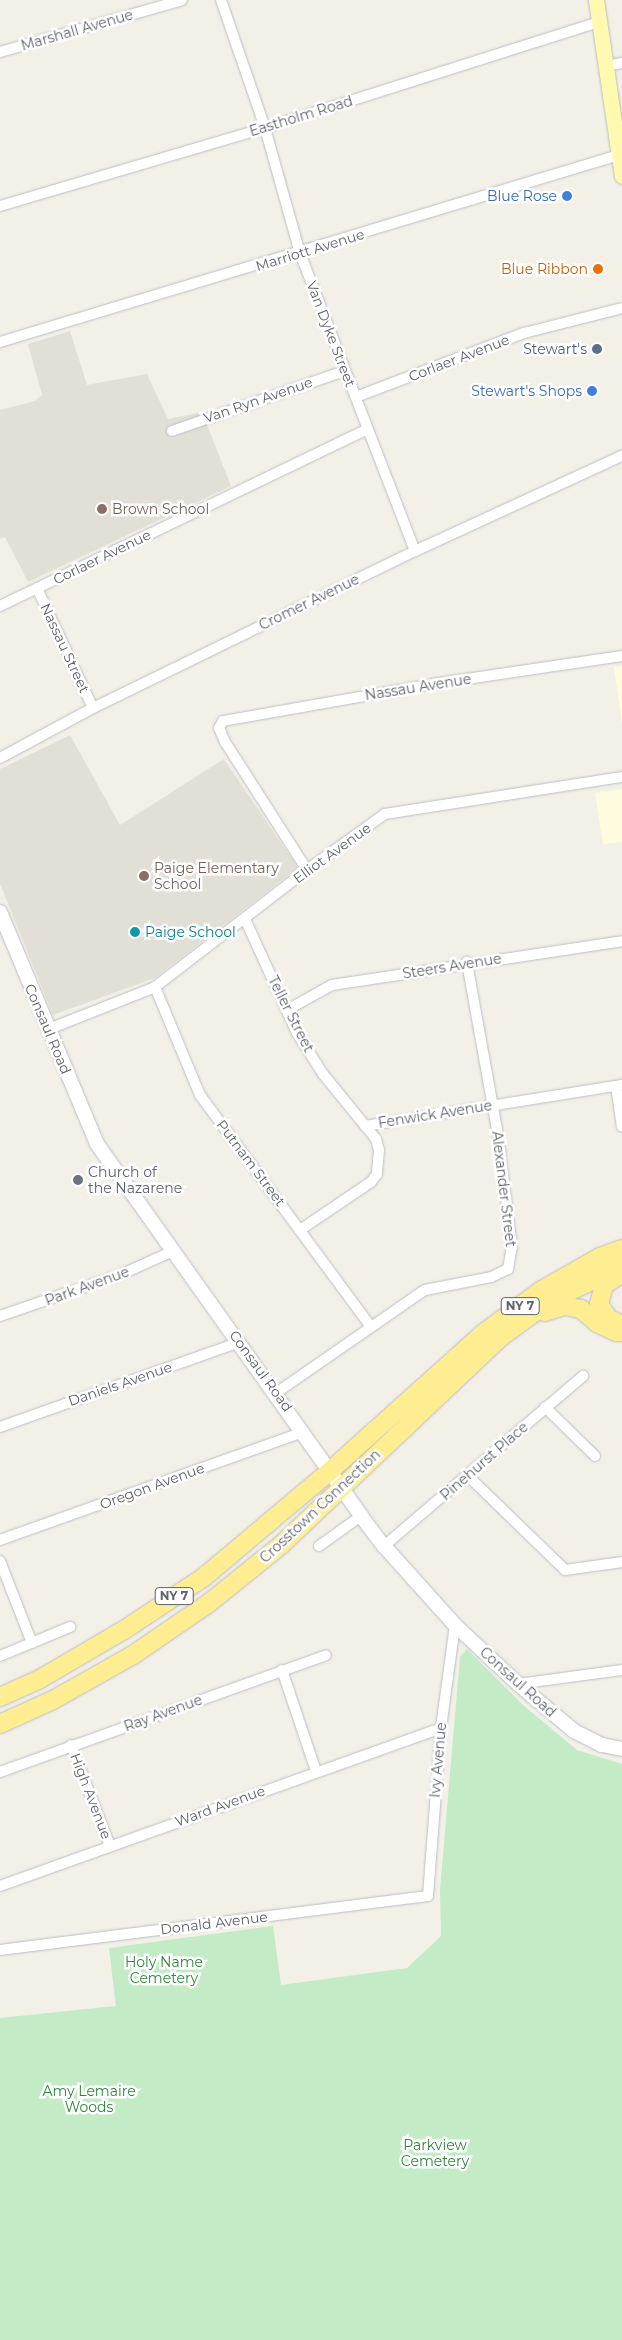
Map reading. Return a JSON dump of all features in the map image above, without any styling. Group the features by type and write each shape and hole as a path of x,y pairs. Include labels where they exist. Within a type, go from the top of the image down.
{"highway":[{"path":"493,1334 530,1289 560,1268 622,1238"},
{"name":"Crosstown Connection","path":"0,1697 40,1679 124,1630 204,1577 493,1334 542,1290 600,1257 622,1249"},
{"name":"Crosstown Connection","path":"0,1724 53,1700 133,1655 209,1603 282,1544 343,1487 493,1334 550,1301 622,1266"},
{"path":"622,1274 604,1286 599,1304 609,1319 622,1323"},
{"path":"493,1334 564,1306 581,1309 597,1323 622,1332"}],"main road":[{"path":"596,0 622,176"}],"street":[{"name":"Marshall Avenue","path":"0,52 182,0"},
{"name":"Van Dyke Street","path":"221,0 265,128 300,253 344,371 356,397 366,429 415,550"},
{"name":"Eastholm Road","path":"0,206 265,128 600,22"},
{"path":"606,66 622,63"},
{"name":"Marriott Avenue","path":"0,342 300,253 618,155"},
{"name":"Corlaer Avenue","path":"356,397 524,334 622,308"},
{"name":"Van Ryn Avenue","path":"172,431 344,371"},
{"name":"Corlaer Avenue","path":"0,606 366,429"},
{"name":"Cromer Avenue","path":"0,758 93,708 415,550 622,456"},
{"name":"Nassau Street","path":"37,588 93,708"},
{"name":"Nassau Avenue","path":"307,870 224,742 219,728 224,721 232,718 622,656"},
{"name":"Elliot Avenue","path":"49,1029 155,987 307,870 385,814 622,777"},
{"name":"Consaul Road","path":"0,912 97,1144 384,1546 455,1625 518,1684 574,1732 622,1749"},
{"name":"Teller Street","path":"245,919 297,1033 323,1074 365,1126"},
{"name":"Steers Avenue","path":"287,1010 332,986 467,962 622,941"},
{"name":"Alexander Street","path":"276,1393 370,1326 425,1290 491,1277 508,1269 512,1247 492,1104 467,962"},
{"name":"Putnam Street","path":"155,987 200,1094 370,1326"},
{"path":"619,1086 622,1127"},
{"name":"Fenwick Avenue","path":"365,1126 492,1104 619,1086"},
{"name":"Fenwick Avenue","path":"300,1230 370,1182 377,1174 379,1150 376,1139 365,1126"},
{"name":"Park Avenue","path":"0,1316 122,1274 173,1251"},
{"name":"Daniels Avenue","path":"0,1427 240,1342"},
{"name":"Pinehurst Place","path":"384,1546 583,1376"},
{"path":"546,1406 595,1456"},
{"name":"Oregon Avenue","path":"0,1540 304,1432"},
{"path":"468,1476 565,1570 622,1562"},
{"path":"319,1546 362,1516"},
{"path":"0,1561 32,1643"},
{"name":"Ivy Avenue","path":"428,1896 440,1728 455,1625"},
{"path":"0,1656 70,1627"},
{"name":"Ray Avenue","path":"0,1772 326,1655"},
{"path":"282,1670 316,1771"},
{"path":"518,1684 622,1670"},
{"name":"Ward Avenue","path":"0,1886 440,1728"},
{"name":"High Avenue","path":"71,1745 110,1846"},
{"name":"Donald Avenue","path":"0,1950 428,1896"}],"shaded area":[{"name":"Brown School","path":"70,331 87,385 147,374 168,419 202,412 231,486 28,582 5,537 0,539 0,410 35,401 42,395 28,344"},
{"path":"622,666 622,724 614,667"},
{"name":"Paige Elementary School","path":"70,735 120,825 224,759 298,868 155,978 53,1015 0,884 0,769"},
{"path":"622,789 622,842 603,844 595,793"}],"green space":[{"name":"Parkview Cemetery","path":"467,1649 523,1705 577,1750 622,1764 622,2340 0,2340 0,2018 116,2006 109,1948 273,1926 281,1985 407,1968 441,1936 440,1890 460,1657"}],"place":[{"name":"Blue Rose","path":"567,196"},
{"name":"Blue Ribbon","path":"598,269"},
{"name":"Stewart's","path":"597,349"},
{"name":"Stewart's Shops","path":"592,391"},
{"name":"Brown School","path":"102,509"},
{"name":"Paige Elementary School","path":"144,876"},
{"name":"Paige School","path":"135,932"},
{"name":"Church of the Nazarene","path":"78,1180"}],"park label":[{"name":"Holy Name Cemetery","path":"164,1970"},
{"name":"Amy Lemaire Woods","path":"89,2100"}]}
